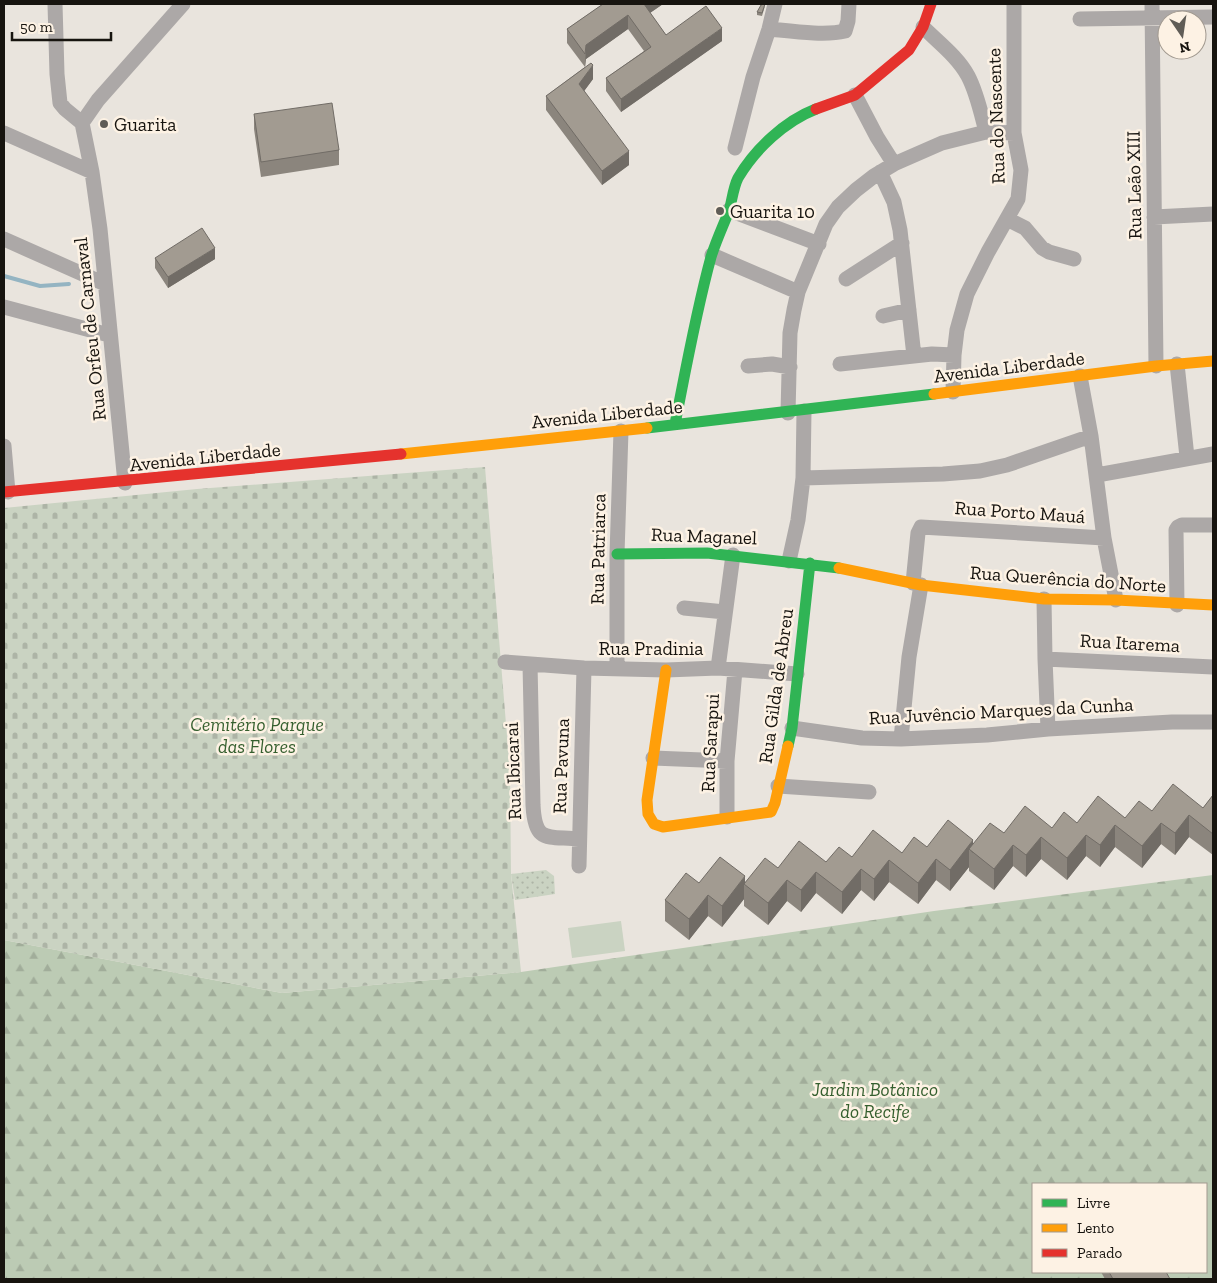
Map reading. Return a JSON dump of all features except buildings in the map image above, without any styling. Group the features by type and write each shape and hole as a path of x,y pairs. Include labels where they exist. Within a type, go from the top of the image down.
{"street":[{"path":"55,4 56,74 60,102 82,123 98,100 183,4"},
{"path":"735,148 774,4"},
{"path":"769,28 806,32 845,30 848,21 849,4"},
{"path":"674,424 700,301 712,255 729,210 737,180 751,159 793,120 855,95 909,50 923,27 931,4"},
{"name":"Rua do Nascente","path":"953,392 957,330 967,294 1018,199 1021,170 1014,132 1014,4"},
{"path":"1080,19 1152,10 1213,17"},
{"name":"Rua Leão XIII","path":"1152,10 1156,366"},
{"path":"923,27 957,61 968,76 980,106 986,132"},
{"path":"855,95 877,137 894,164"},
{"name":"Rua Orfeu de Carnaval","path":"82,123 92,172 100,228 109,335 125,482"},
{"path":"4,132 92,172"},
{"path":"788,413 790,333 798,292 826,224 838,208 856,190 880,172 942,143 986,132 1014,132"},
{"path":"880,172 894,202 902,243 914,356"},
{"path":"729,210 819,244"},
{"path":"1154,216 1213,214"},
{"path":"1007,219 1025,228 1042,248 1049,252 1074,259"},
{"path":"4,239 105,284"},
{"path":"846,279 902,243"},
{"path":"712,255 798,292"},
{"path":"4,308 109,335"},
{"path":"883,316 909,310"},
{"path":"840,364 932,354 954,355"},
{"name":"Avenida Liberdade","path":"6,492 125,482 788,413 1213,360"},
{"path":"748,366 772,364 790,367"},
{"path":"1177,364 1187,457"},
{"path":"1080,376 1097,474 1104,538 1116,600"},
{"path":"789,561 798,520 803,478 804,411"},
{"name":"Rua Patriarca","path":"617,668 617,554 621,430"},
{"path":"803,478 943,474 980,471 1022,461 1091,436"},
{"path":"4,446 6,492"},
{"path":"1097,474 1213,454"},
{"path":"1177,605 1175,536 1178,527 1213,525"},
{"name":"Rua Porto Mauá","path":"917,584 918,529 921,527 1104,538"},
{"name":"Rua Maganel","path":"617,554 733,555 810,563 917,584"},
{"path":"718,668 733,555"},
{"name":"Rua Gilda de Abreu","path":"726,817 756,816 771,812 792,728 810,563"},
{"path":"901,739 917,584"},
{"name":"Rua Querência do Norte","path":"917,584 1044,599 1116,600 1177,605 1213,605"},
{"path":"1044,599 1048,729"},
{"path":"684,608 725,612"},
{"name":"Rua Itarema","path":"1045,660 1213,667"},
{"name":"Rua Pradinia","path":"505,662 584,668 666,670 718,668 798,674"},
{"name":"Rua Ibicarai","path":"530,664 533,805 536,829 540,834 546,836 580,838"},
{"name":"Rua Pavuna","path":"580,866 584,668"},
{"path":"666,670 647,800 647,814 650,822 656,827 675,826 726,817"},
{"name":"Rua Sarapui","path":"726,817 727,761 735,670"},
{"name":"Rua Juvêncio Marques da Cunha","path":"792,728 862,738 901,739 1172,722 1213,722"},
{"path":"652,758 727,761"},
{"path":"778,786 869,792"}],"green space":[{"name":"Cemitério Parque das Flores","path":"485,467 510,773 511,874 521,972 282,993 4,940 4,508 197,489"},
{"path":"546,870 554,876 555,894 515,900 511,874"},
{"name":"Jardim Botânico do Recife","path":"1213,875 1213,1279 4,1279 4,940 282,993 521,972 934,911"},
{"path":"621,921 625,951 572,958 568,928"}],"waterway":[{"path":"4,276 40,286 69,284"}],"traffic: fast":[{"path":"675,424 691,340 706,278 713,251 729,211 738,178 753,157 782,128 816,109"},
{"path":"647,428 934,394"},
{"path":"617,554 707,553 839,568"},
{"path":"788,746 792,728 810,563"}],"traffic: slow":[{"path":"934,394 1156,366 1213,361"},
{"path":"401,454 647,428"},
{"path":"839,568 921,585 1044,599 1116,600 1213,605"},
{"path":"666,670 647,800 648,814 654,824 663,827 771,812 775,803 788,746"}],"traffic: jam":[{"path":"816,109 855,95 909,50 923,27 931,4"},
{"path":"4,492 401,454"}],"place":[{"name":"Guarita","path":"104,124"},
{"name":"Guarita 10","path":"720,211"}]}
